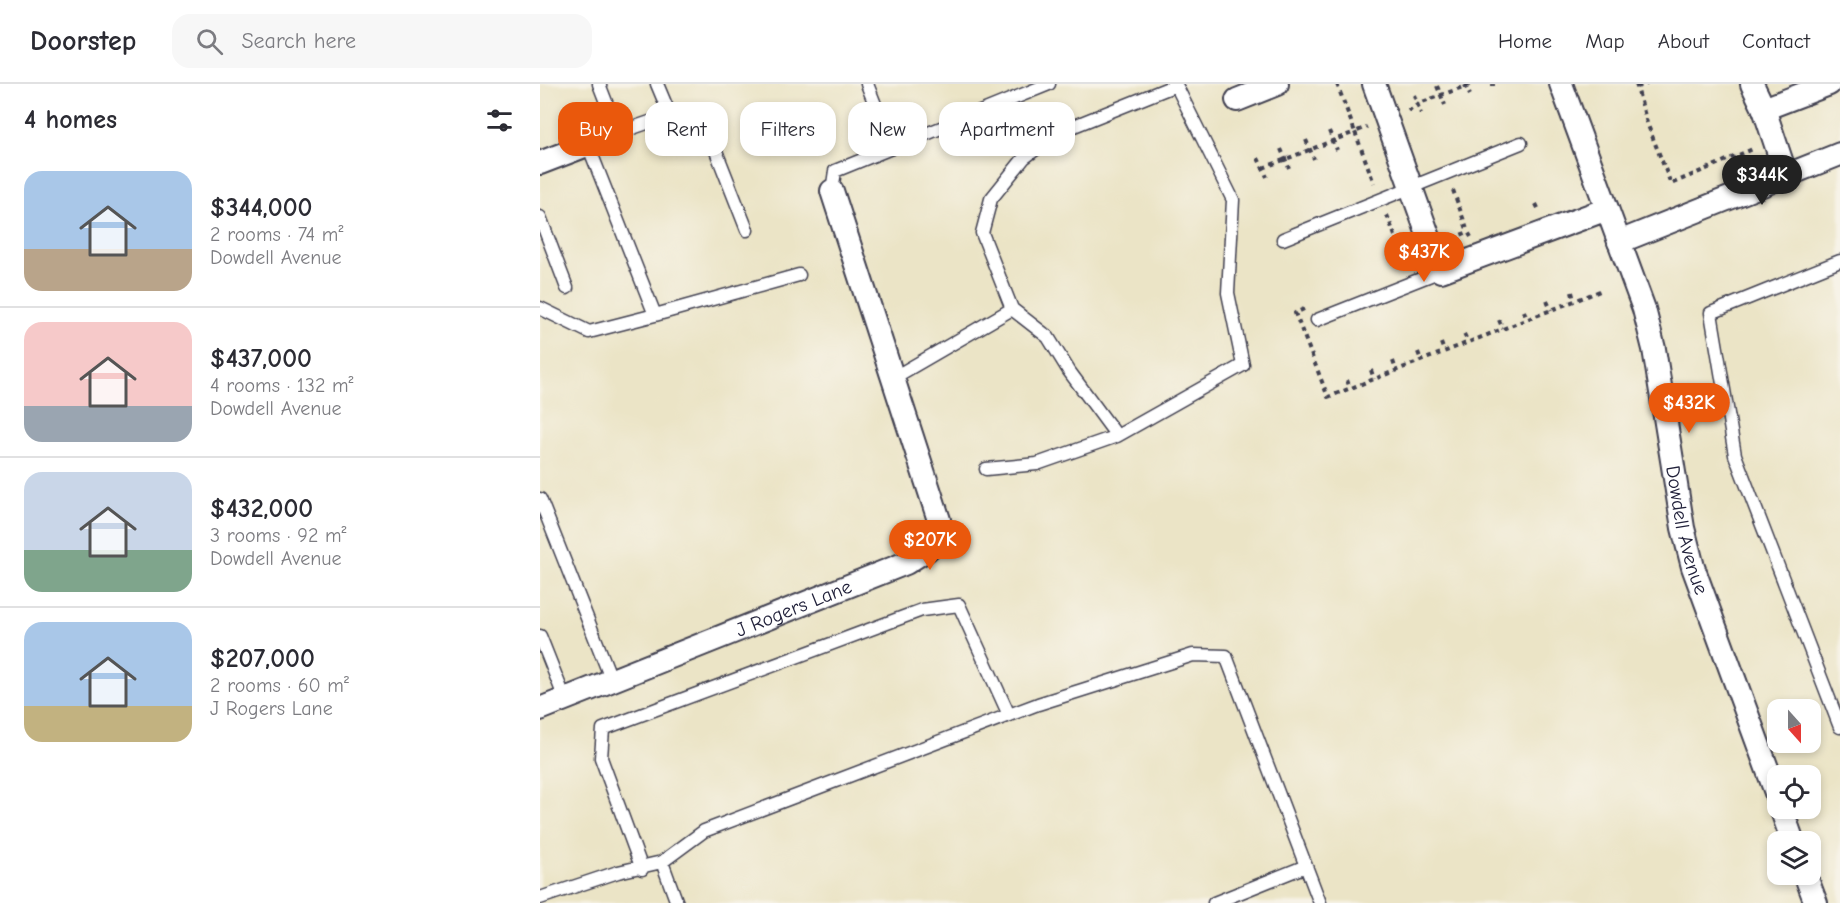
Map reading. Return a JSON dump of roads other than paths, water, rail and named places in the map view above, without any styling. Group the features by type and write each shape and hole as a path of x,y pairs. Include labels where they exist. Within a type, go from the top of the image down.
{"street":[{"path":"1237,100 1277,84"},
{"path":"1374,84 1441,272 1607,209"},
{"name":"Dowdell Avenue","path":"1562,84 1644,309 1654,349 1683,528 1693,567 1767,768"},
{"path":"1752,84 1764,109 1786,175"},
{"path":"1764,109 1829,84"},
{"path":"1619,242 1840,154"},
{"path":"540,163 559,156"},
{"name":"J Rogers Lane","path":"540,709 906,563 928,549 939,520 832,191"},
{"path":"1809,885 1816,903"}],"lane":[{"path":"599,84 606,102"},
{"path":"657,84 665,102"},
{"path":"867,84 874,102"},
{"path":"927,134 1049,84"},
{"path":"986,469 1037,464 1117,436 1243,365 1228,293 1233,200 1176,85 1059,132 1024,158 991,199 982,233 1012,309 1048,337 1069,371 1117,436"},
{"path":"1283,239 1521,143"},
{"path":"592,156 655,315"},
{"path":"718,156 747,230"},
{"path":"832,191 835,171 872,156"},
{"path":"540,217 567,288"},
{"path":"1840,261 1711,313 1735,455 1840,727"},
{"path":"1317,320 1441,272"},
{"path":"540,308 589,332 799,275"},
{"path":"893,378 1012,309"},
{"path":"540,499 612,681"},
{"path":"642,869 601,758 603,729 922,610 959,605 1009,715"},
{"path":"540,636 565,699"},
{"path":"540,897 618,872 642,869 662,862 704,831 1009,715 1193,656 1226,656 1320,903"},
{"path":"662,862 677,903"},
{"path":"1214,903 1306,867"}]}
